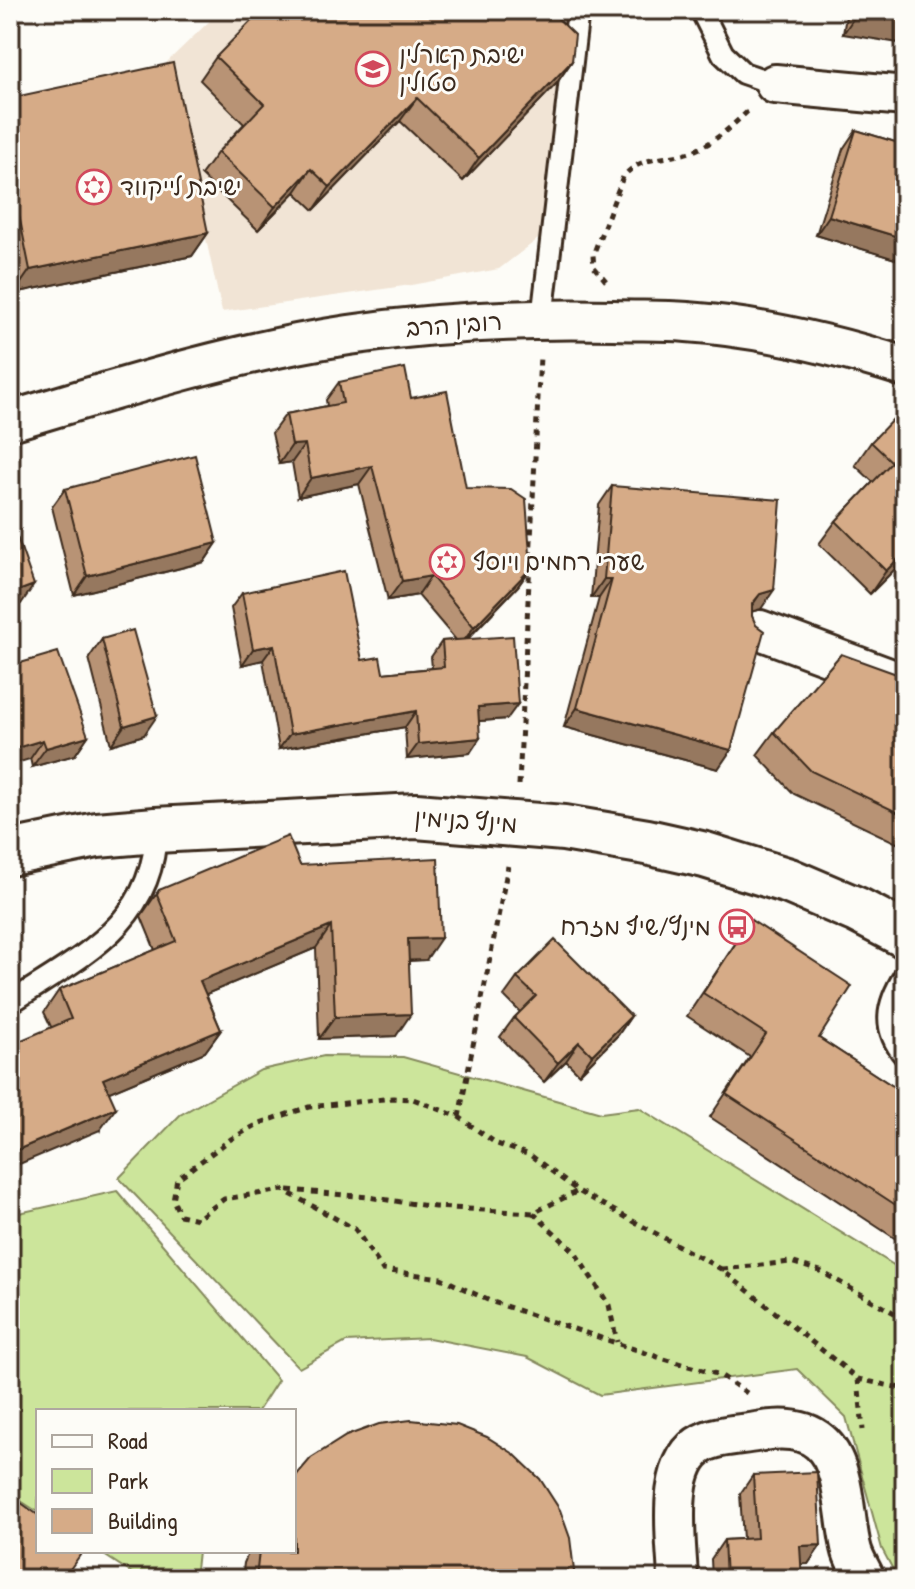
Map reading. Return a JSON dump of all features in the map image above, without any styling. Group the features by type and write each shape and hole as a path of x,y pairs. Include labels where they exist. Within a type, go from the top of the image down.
{"street":[{"path":"775,84 905,96"},
{"name":"רובין הרב","path":"10,421 222,361 348,335 445,324 542,319 686,322 768,333 864,354 905,367"},
{"path":"760,630 905,684"},
{"name":"מינץ בנימין","path":"10,853 97,835 416,816 564,828 705,855 789,881 857,910 905,935"},
{"path":"678,1579 676,1483 684,1458 703,1442 775,1428 801,1432 821,1442 834,1463 852,1552 865,1579"}],"lane":[{"path":"542,319 578,10"},
{"path":"701,10 723,54 743,73 775,84"},
{"path":"10,1003 122,924 134,907 152,865 156,830"},
{"path":"905,975 897,987 887,1020 894,1043 905,1056"}],"path":[{"path":"610,285 594,267 593,255 623,177 632,166 645,160 693,151 710,142 735,124 775,84"},
{"path":"459,1117 517,824 542,319"},
{"path":"578,1191 533,1213 435,1207 368,1197 283,1190 224,1199 197,1219 180,1215 173,1200 177,1179 231,1139 260,1123 309,1107 393,1098 413,1099 459,1117 497,1144 530,1155 578,1191 721,1269 858,1379 905,1389"},
{"path":"283,1190 355,1229 383,1270 441,1278 490,1301 720,1375 746,1391 775,1428"},
{"path":"533,1213 574,1251 609,1305 617,1343"},
{"path":"721,1269 791,1262 820,1271 905,1319"}],"shaded area":[{"path":"221,10 583,10 542,236 499,269 222,312 167,62"}],"green space":[{"path":"324,1056 403,1057 601,1113 639,1108 905,1272 905,1579 898,1579 882,1549 846,1417 797,1369 600,1395 527,1357 429,1338 346,1342 299,1368 119,1178 180,1115 261,1070"},
{"path":"117,1191 278,1380 259,1409 36,1409 36,1511 10,1494 10,1215"},
{"path":"101,1553 198,1553 195,1579 141,1579"}],"building":[{"path":"262,10 549,10 575,35 572,61 479,158 417,98 330,187 311,169 275,207 218,152 264,104 216,57"},
{"path":"859,10 905,10 905,18"},
{"name":"ישיבת לייקווד","path":"173,63 208,233 30,270 10,170 10,98"},
{"path":"856,130 905,145 905,239 829,216"},
{"path":"405,368 411,398 447,391 466,488 511,489 526,499 531,568 474,627 431,576 402,581 372,466 311,478 305,444 292,445 286,414 343,403 339,382"},
{"path":"897,415 905,423 905,552 886,571 836,521 892,462 871,442"},
{"path":"195,455 217,543 87,576 65,489"},
{"path":"612,486 781,500 774,590 760,594 752,604 756,625 764,631 731,750 577,708 612,579 604,579"},
{"path":"10,517 34,585 10,594"},
{"path":"344,571 362,660 380,657 383,673 444,667 442,641 513,636 518,704 478,707 480,738 418,744 416,711 290,734 274,645 253,649 242,593"},
{"path":"133,630 157,716 124,726 102,639"},
{"path":"58,652 88,736 46,748 43,740 10,750 10,666"},
{"path":"841,654 905,677 905,816 811,771 774,732"},
{"path":"288,836 300,865 438,858 441,938 408,939 411,1014 335,1017 331,926 200,981 221,1030 103,1079 116,1108 10,1153 10,1045 71,1019 59,990 176,941 157,894 159,890"},
{"path":"751,920 852,986 819,1038 905,1094 905,1211 726,1094 766,1034 703,993"},
{"path":"555,940 631,1016 592,1055 579,1042 558,1063 514,1018 536,996 517,978"},
{"path":"411,1420 457,1425 487,1437 514,1454 540,1479 560,1510 570,1538 575,1579 256,1579 259,1553 296,1553 296,1476 311,1458 346,1436 379,1424"},
{"path":"817,1472 821,1545 800,1546 802,1579 726,1579 724,1540 757,1538 753,1475"},
{"path":"10,1495 36,1514 36,1553 82,1553 63,1579 10,1579"}],"place":[{"name":"ישיבת קארלין סטולין","path":"373,69"},
{"name":"ישיבת לייקווד","path":"94,187"},
{"name":"שערי רחמים ויוסף","path":"447,562"},
{"name":"מינץ/שיף מזרח","path":"737,927"}]}
